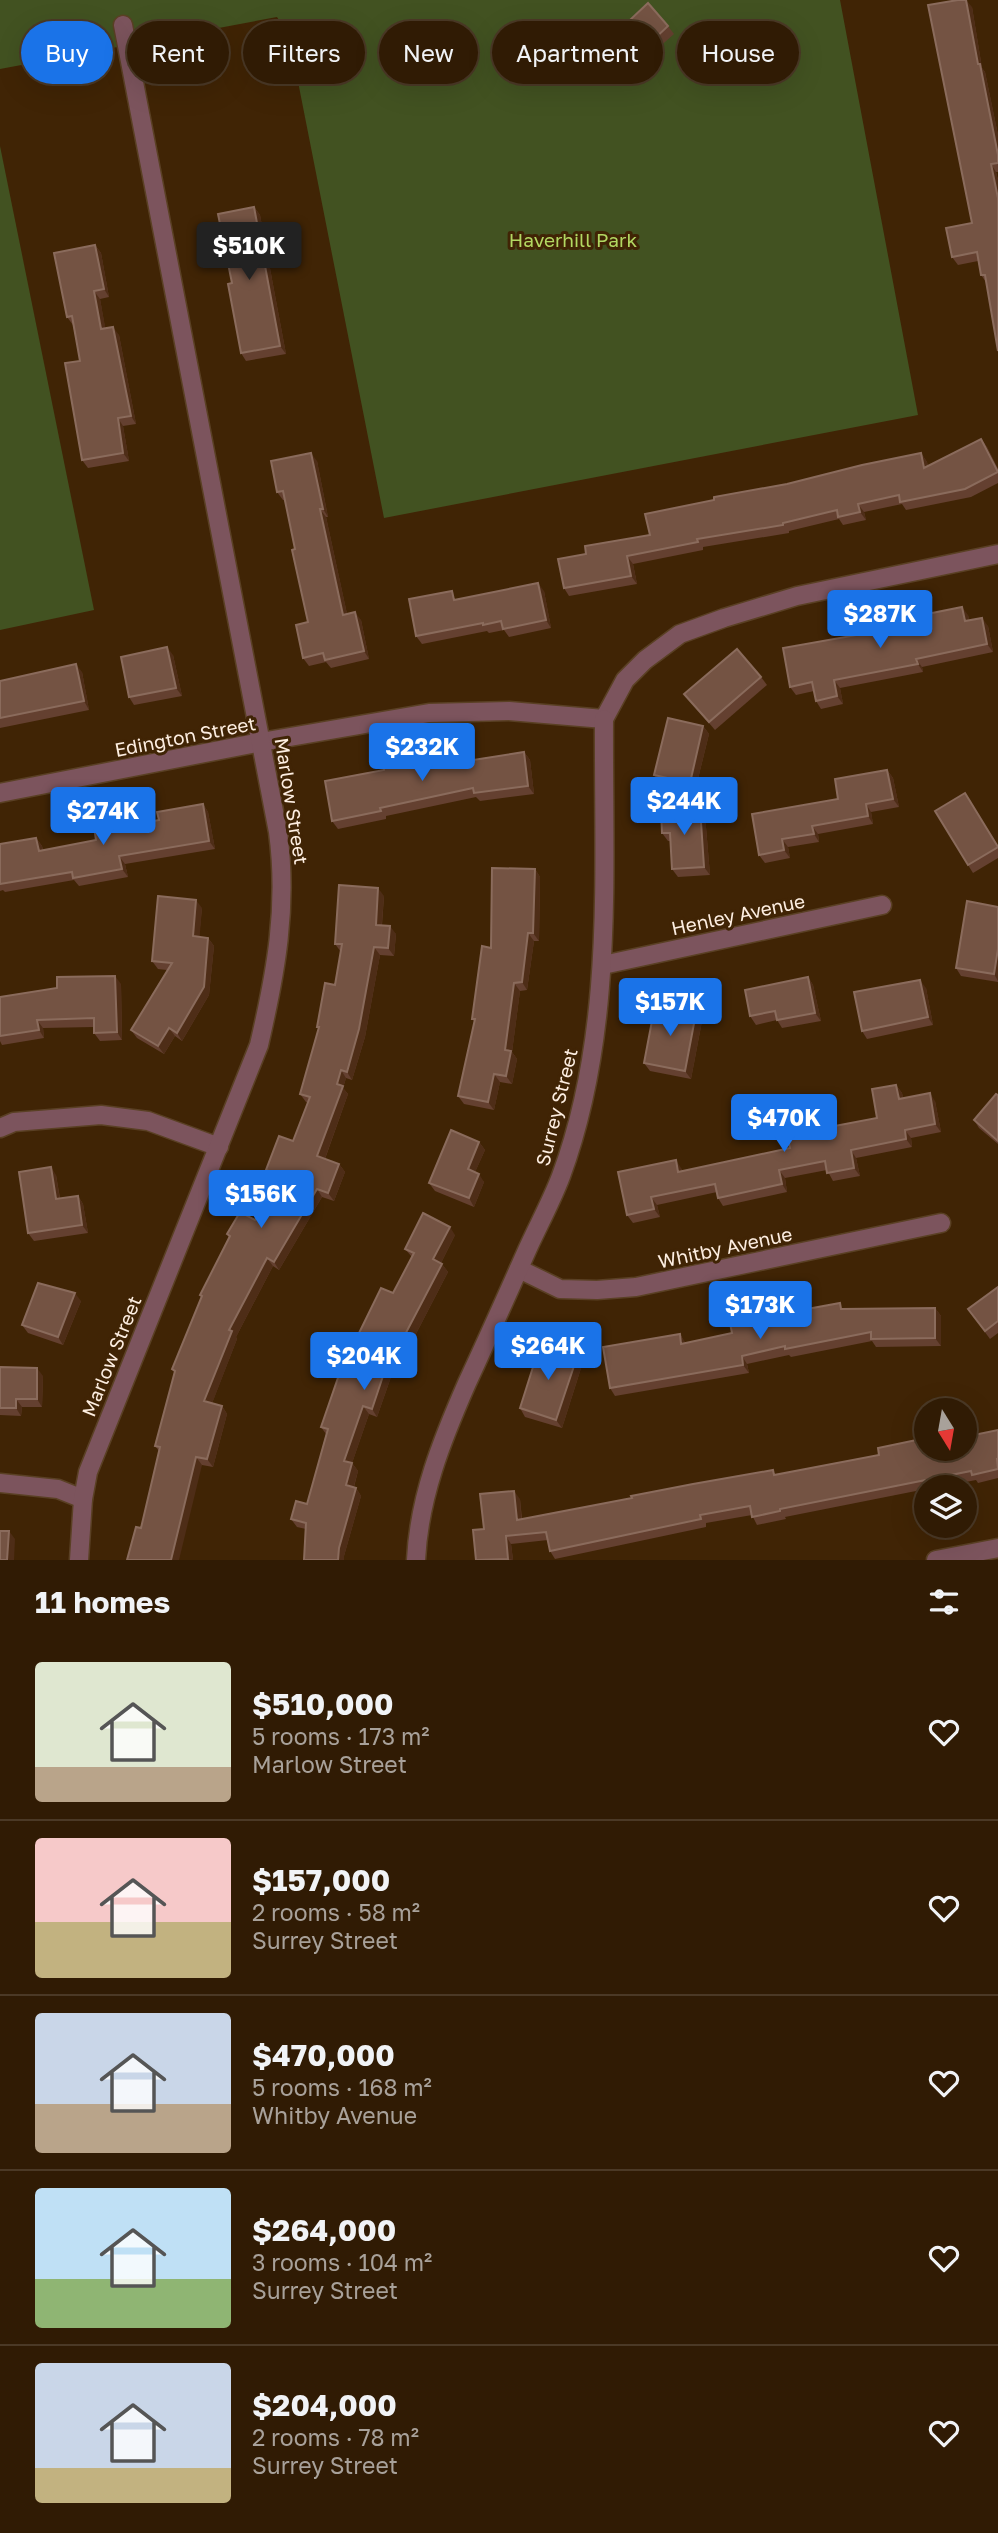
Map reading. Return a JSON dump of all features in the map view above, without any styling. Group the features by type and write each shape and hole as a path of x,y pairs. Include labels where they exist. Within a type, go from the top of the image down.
{"street":[{"name":"Marlow Street","path":"79,1560 83,1499 88,1472 259,1045 275,978 282,920 283,869 261,742 123,25"},
{"path":"604,719 625,680 645,660 680,634 797,596 998,554"},
{"name":"Edington Street","path":"0,793 261,742 429,713 509,711 604,719"},
{"name":"Surrey Street","path":"416,1560 426,1486 446,1430 561,1177 584,1092 594,1042 603,965 604,719"},
{"name":"Henley Avenue","path":"603,965 882,905"},
{"path":"0,1128 14,1122 101,1115 148,1121 219,1147"},
{"name":"Whitby Avenue","path":"519,1269 560,1289 636,1287 942,1223"},
{"path":"0,1483 58,1489 83,1499"},
{"path":"936,1560 998,1548"}],"green space":[{"name":"Haverhill Park","path":"0,0 840,0 918,415 384,518 298,84 365,84 365,21 280,21 277,17 243,21 243,23 229,26 229,21 127,21 127,45 113,48 113,21 21,21 21,65 0,69"},
{"path":"0,146 94,610 0,630"}],"building":[{"path":"966,0 998,155 998,163 991,164 998,198 998,351 985,275 981,275 977,252 952,257 946,228 972,223 928,5"},
{"path":"648,3 668,26 663,31 663,21 631,19"},
{"path":"254,207 280,346 241,353 228,284 232,283 218,214"},
{"path":"95,245 104,289 94,291 101,329 113,327 131,416 118,418 123,453 82,460 65,363 80,361 72,316 67,317 54,253"},
{"path":"981,439 998,472 965,489 900,502 899,495 858,504 860,512 838,517 837,510 783,525 697,539 698,542 627,556 631,576 564,588 558,559 586,554 585,546 650,535 645,514 921,453 924,468"},
{"path":"311,453 343,615 355,612 364,651 325,660 323,653 303,658 296,625 308,622 292,550 295,549 283,491 277,492 271,461"},
{"path":"538,583 546,620 503,629 501,621 483,623 416,636 409,599 452,591 454,600"},
{"path":"962,607 965,621 982,618 987,644 916,659 918,664 834,680 837,696 816,701 812,682 790,687 783,648 919,624 917,616"},
{"path":"167,647 176,688 129,697 121,657"},
{"path":"737,649 761,677 709,722 684,694"},
{"path":"76,664 84,701 0,718 0,681"},
{"path":"668,718 703,726 690,783 654,775"},
{"path":"524,752 528,786 474,793 473,788 332,821 325,781 433,757 435,766"},
{"path":"887,770 893,799 866,804 868,816 812,826 814,834 782,839 784,850 759,855 752,814 838,799 835,779"},
{"path":"965,793 998,847 968,865 935,811"},
{"path":"203,804 209,841 119,856 122,869 73,878 72,872 0,884 0,844 36,838 39,851 96,840 94,827 119,822 120,828 159,820 157,812"},
{"path":"700,807 704,867 672,869 670,833 662,833 661,810"},
{"path":"492,868 535,869 533,933 528,933 522,982 514,983 505,1050 511,1051 506,1076 494,1074 488,1102 458,1096 475,1019 472,1019 482,946 491,948"},
{"path":"339,885 378,888 376,925 390,926 388,948 374,947 359,1029 347,1072 341,1070 337,1084 343,1086 317,1156 339,1164 328,1193 317,1189 274,1262 267,1258 229,1330 232,1331 204,1401 222,1406 207,1459 196,1457 171,1560 127,1560 136,1527 141,1528 160,1447 155,1446 175,1371 172,1369 202,1296 200,1295 230,1236 227,1234 240,1212 255,1220 282,1176 266,1170 279,1136 293,1141 310,1097 300,1094 319,1027 325,983 335,985 342,944 335,944"},
{"path":"158,896 196,900 193,936 208,938 204,987 177,1033 169,1028 158,1046 131,1030 172,963 152,961"},
{"path":"967,901 998,907 998,949 994,974 956,968"},
{"path":"115,976 117,1032 94,1033 94,1018 37,1020 39,1030 0,1036 0,997 57,988 57,977"},
{"path":"808,977 815,1013 777,1020 775,1011 750,1016 745,990"},
{"path":"920,980 928,1017 862,1031 854,992"},
{"path":"655,1005 696,1013 685,1071 644,1063"},
{"path":"896,1085 899,1099 930,1093 935,1124 905,1130 906,1139 851,1150 854,1168 827,1173 825,1161 779,1170 782,1184 718,1198 715,1184 651,1197 654,1209 627,1215 618,1172 676,1160 678,1172 790,1148 787,1135 877,1118 872,1089"},
{"path":"996,1094 998,1095 998,1141 974,1120"},
{"path":"451,1130 479,1142 468,1169 479,1174 469,1198 429,1183"},
{"path":"51,1167 56,1199 78,1196 82,1225 28,1233 19,1172"},
{"path":"423,1213 450,1227 433,1259 442,1264 398,1348 393,1346 372,1409 363,1406 344,1461 352,1463 346,1485 356,1488 338,1560 304,1560 306,1523 291,1519 296,1501 307,1504 328,1429 321,1427 340,1372 381,1288 393,1293 414,1253 405,1249"},
{"path":"38,1283 75,1293 58,1337 22,1325"},
{"path":"998,1287 998,1321 985,1331 968,1309"},
{"path":"840,1303 841,1309 935,1308 935,1338 871,1339 871,1332 742,1356 743,1365 610,1388 603,1347 680,1334 681,1344 732,1333 730,1323"},
{"path":"540,1345 577,1357 556,1420 520,1408"},
{"path":"0,1367 37,1368 37,1399 16,1399 16,1408 0,1408"},
{"path":"998,1430 998,1469 972,1475 971,1471 951,1475 914,1475 914,1482 752,1517 750,1506 700,1515 701,1519 550,1551 546,1532 506,1536 508,1559 476,1560 473,1530 484,1529 480,1494 514,1491 517,1520 693,1484 773,1470 774,1475 879,1455 878,1448 914,1440 914,1461 977,1461 977,1434"},
{"path":"0,1531 9,1531 7,1560 0,1560"}]}
